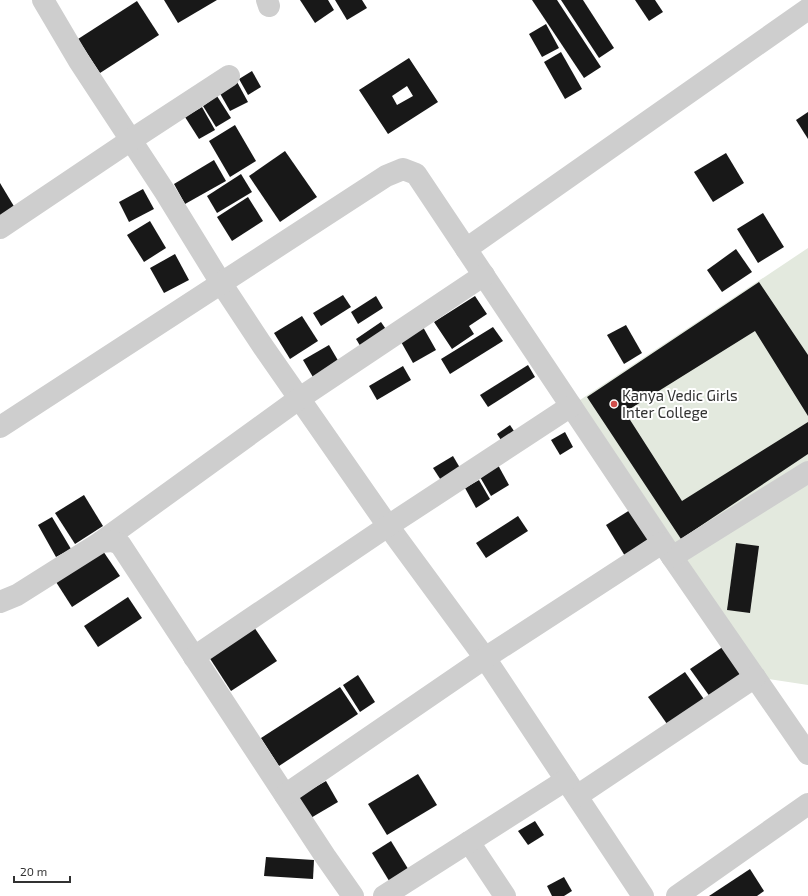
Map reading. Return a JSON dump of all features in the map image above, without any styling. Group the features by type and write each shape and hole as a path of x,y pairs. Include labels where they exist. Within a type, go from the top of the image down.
{"street":[{"path":"43,0 79,61 262,345 388,526 485,658 643,896"},
{"path":"466,249 808,9"},
{"path":"0,228 229,76"},
{"path":"0,427 386,176 403,169 416,174 667,550 808,754"},
{"path":"0,602 17,595 101,542 300,398 484,275"},
{"path":"194,658 388,526 571,406"},
{"path":"285,794 485,658 667,550 808,472"},
{"path":"101,542 112,541 120,544 194,658 353,896"},
{"path":"384,896 470,842 571,788 755,677"},
{"path":"677,896 808,804"},
{"path":"470,842 505,896"}],"shaded area":[{"path":"808,248 808,685 755,677 571,406"}],"building":[{"path":"164,0 217,0 178,23"},
{"path":"300,0 328,0 334,10 315,23"},
{"path":"335,0 362,0 367,8 347,20"},
{"path":"532,0 557,0 601,67 584,78"},
{"path":"561,0 583,0 614,48 599,58"},
{"path":"635,0 655,0 663,12 649,21"},
{"path":"137,1 159,35 100,73 78,39"},
{"path":"546,24 559,48 542,57 529,34"},
{"path":"561,52 582,89 565,99 544,62"},
{"path":"409,58 438,102 388,134 359,90","holes":["407,86 413,96 397,105 392,96"]},
{"path":"252,71 261,87 248,95 239,79"},
{"path":"236,80 248,102 230,111 218,90"},
{"path":"217,96 231,118 216,127 203,106"},
{"path":"202,107 215,130 199,139 185,117"},
{"path":"808,112 808,139 796,120"},
{"path":"235,125 256,161 230,177 209,141"},
{"path":"285,151 317,197 280,222 249,176"},
{"path":"726,153 744,183 713,202 694,172"},
{"path":"214,160 226,181 185,204 174,184"},
{"path":"241,174 252,192 217,213 207,196"},
{"path":"0,183 15,208 0,216"},
{"path":"143,189 154,209 129,222 119,202"},
{"path":"248,197 263,221 232,241 217,217"},
{"path":"763,213 784,247 758,263 737,229"},
{"path":"150,221 166,248 144,262 127,235"},
{"path":"736,249 752,272 722,292 707,270"},
{"path":"175,254 189,280 164,293 150,268"},
{"name":"Kanya Vedic Girls Inter College","path":"759,282 808,355 808,416 755,331 625,412 682,501 808,422 808,454 681,539 587,397"},
{"path":"343,295 351,307 321,326 313,313"},
{"path":"376,296 383,308 358,324 351,312"},
{"path":"475,296 487,314 469,326 474,334 452,349 434,322"},
{"path":"302,316 318,341 290,359 274,333"},
{"path":"381,322 390,335 364,352 356,339"},
{"path":"626,325 642,353 624,364 607,335"},
{"path":"423,327 436,350 413,363 400,340"},
{"path":"493,327 503,341 450,374 441,359"},
{"path":"329,345 343,369 317,384 303,360"},
{"path":"528,365 535,377 488,407 480,395"},
{"path":"403,366 411,380 377,400 369,386"},
{"path":"510,425 518,437 505,446 497,434"},
{"path":"565,432 573,447 560,455 551,440"},
{"path":"453,456 463,473 444,485 433,468"},
{"path":"498,465 509,485 491,496 480,477"},
{"path":"479,480 490,499 476,508 465,488"},
{"path":"84,495 103,526 75,544 55,513"},
{"path":"630,510 649,540 625,556 606,525"},
{"path":"518,516 528,531 486,558 476,543"},
{"path":"52,517 71,549 56,557 38,525"},
{"path":"736,543 759,546 750,613 727,610"},
{"path":"103,551 120,576 72,607 56,582"},
{"path":"128,597 142,618 98,647 84,626"},
{"path":"254,627 277,661 231,691 209,657"},
{"path":"730,642 752,674 713,701 690,669"},
{"path":"685,672 708,705 672,731 648,697"},
{"path":"358,675 375,702 360,712 343,685"},
{"path":"340,687 358,714 279,766 261,738"},
{"path":"418,774 437,805 387,835 368,804"},
{"path":"326,781 338,802 309,819 296,798"},
{"path":"535,821 544,835 528,845 518,831"},
{"path":"391,841 410,872 391,884 372,853"},
{"path":"266,857 314,860 313,879 264,876"},
{"path":"750,869 764,891 757,896 709,896"},
{"path":"564,877 572,891 564,896 552,896 547,886"}],"place":[{"name":"Kanya Vedic Girls Inter College","path":"614,404"}]}
